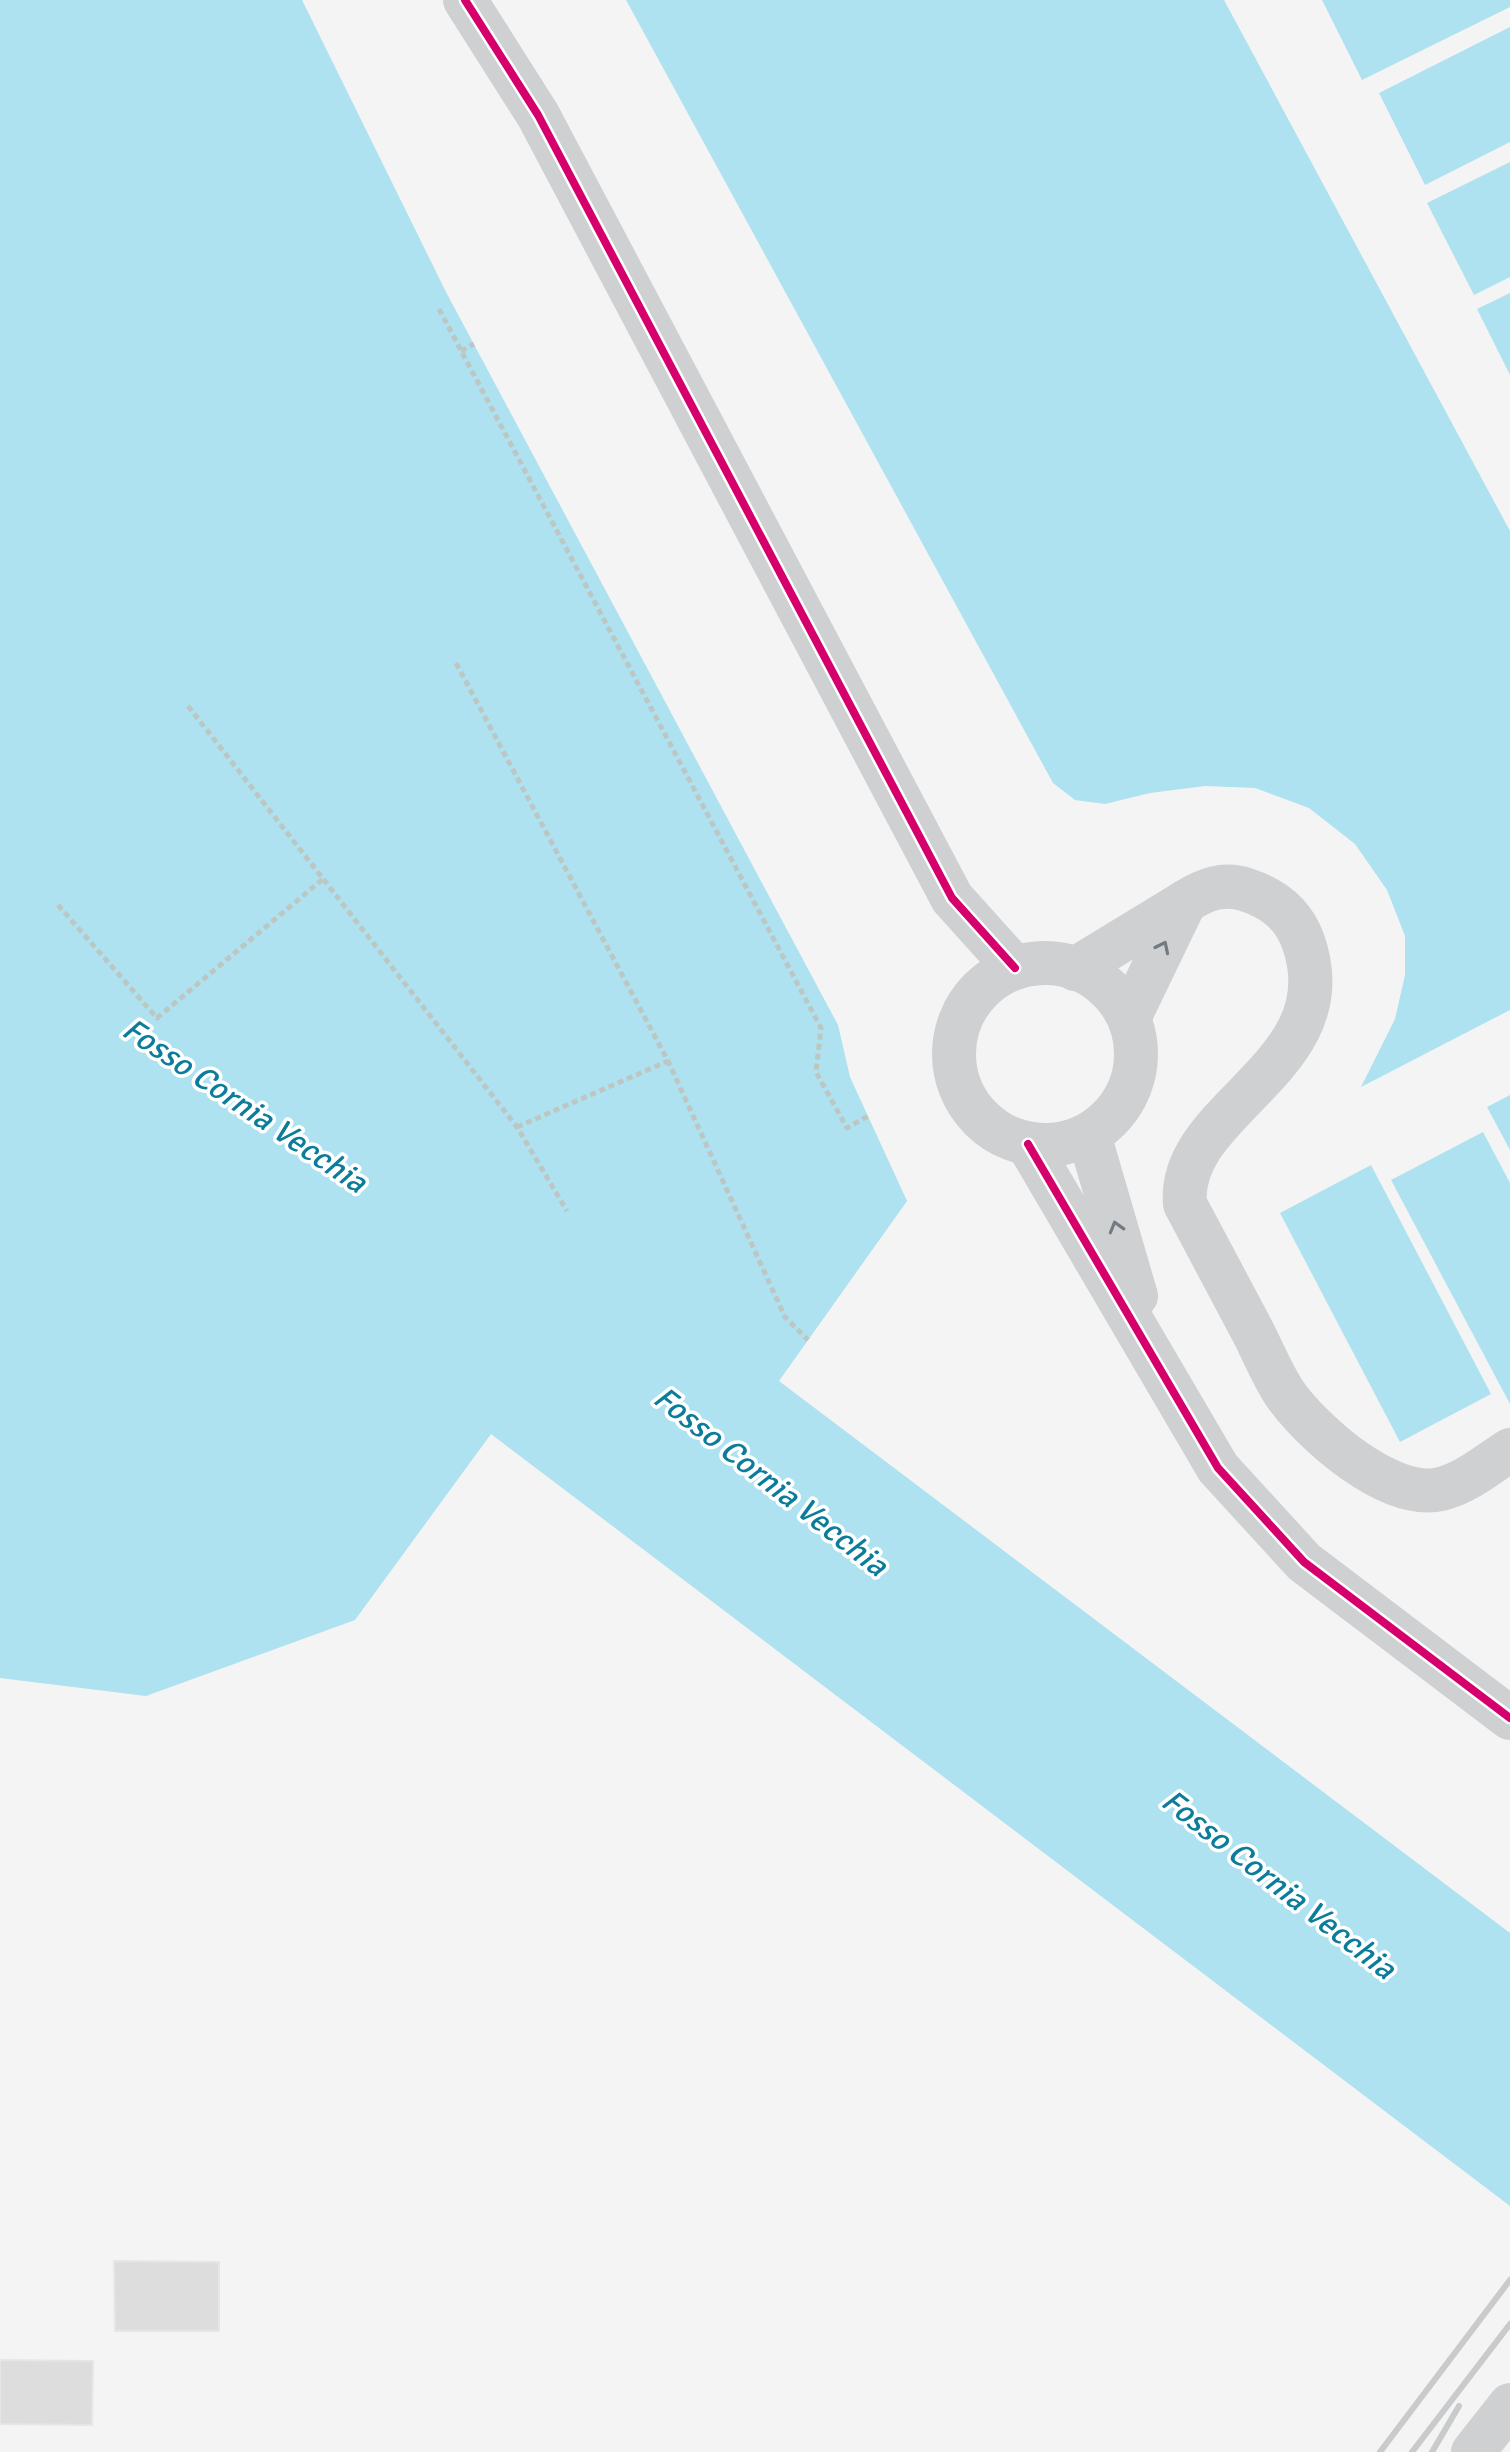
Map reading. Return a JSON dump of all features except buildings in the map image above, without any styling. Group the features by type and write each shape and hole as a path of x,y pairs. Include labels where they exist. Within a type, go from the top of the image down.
{"street":[{"path":"465,0 538,115 952,898 1015,968"},
{"path":"1075,969 1204,889 1238,887 1266,896 1286,911 1301,937 1311,965 1309,1003 1294,1037 1273,1066 1205,1142 1189,1170 1184,1191 1185,1204 1284,1393 1310,1424 1350,1458 1384,1479 1415,1489 1439,1489 1462,1481 1510,1450"},
{"path":"952,898 972,1000"},
{"path":"1129,1018 1185,902"},
{"path":"1042,963 1075,969 1094,978 1115,995 1129,1018 1136,1044 1135,1071 1126,1097 1111,1119 1089,1135 1070,1143 1049,1146 1028,1144 1003,1135 982,1120 966,1099 957,1075 954,1049 959,1023 984,986 1015,968 1042,963"},
{"path":"1089,1135 1153,1356"},
{"path":"1028,1144 1218,1468 1304,1562 1510,1718"},
{"path":"1473,2452 1510,2405"}],"path":[{"path":"439,309 821,1028 816,1072 847,1128 868,1116"},
{"path":"461,351 474,344"},
{"path":"456,663 668,1061 785,1317 808,1340"},
{"path":"188,706 517,1127 567,1211"},
{"path":"58,905 157,1018 323,879"},
{"path":"517,1127 668,1061"}],"water":[{"name":"Fosso Cornia Vecchia","path":"0,0 302,0 446,292 838,1025 850,1077 907,1201 779,1381 1510,1933 1510,2206 491,1434 355,1620 146,1696 0,1678"},
{"path":"626,0 1224,0 1510,531 1510,1010 1361,1087 1395,1019 1405,975 1405,936 1387,890 1355,844 1309,808 1255,788 1205,786 1150,793 1105,804 1075,800 1053,783"},
{"path":"1322,0 1510,0 1510,7 1362,80"},
{"path":"1510,27 1510,142 1425,185 1379,93"},
{"path":"1510,162 1510,277 1474,295 1427,203"},
{"path":"1510,293 1510,375 1477,309"},
{"path":"1510,1095 1510,1150 1487,1107"},
{"path":"1483,1132 1510,1183 1510,1404 1391,1180"},
{"path":"1371,1165 1491,1394 1400,1442 1280,1213"}],"railway":[{"path":"1380,2452 1510,2280"},
{"path":"1412,2452 1510,2324"},
{"path":"1432,2452 1459,2406"}],"cycle path":[{"path":"465,0 538,115 952,898 1015,968"},
{"path":"1028,1144 1218,1468 1304,1562 1510,1718"}]}
